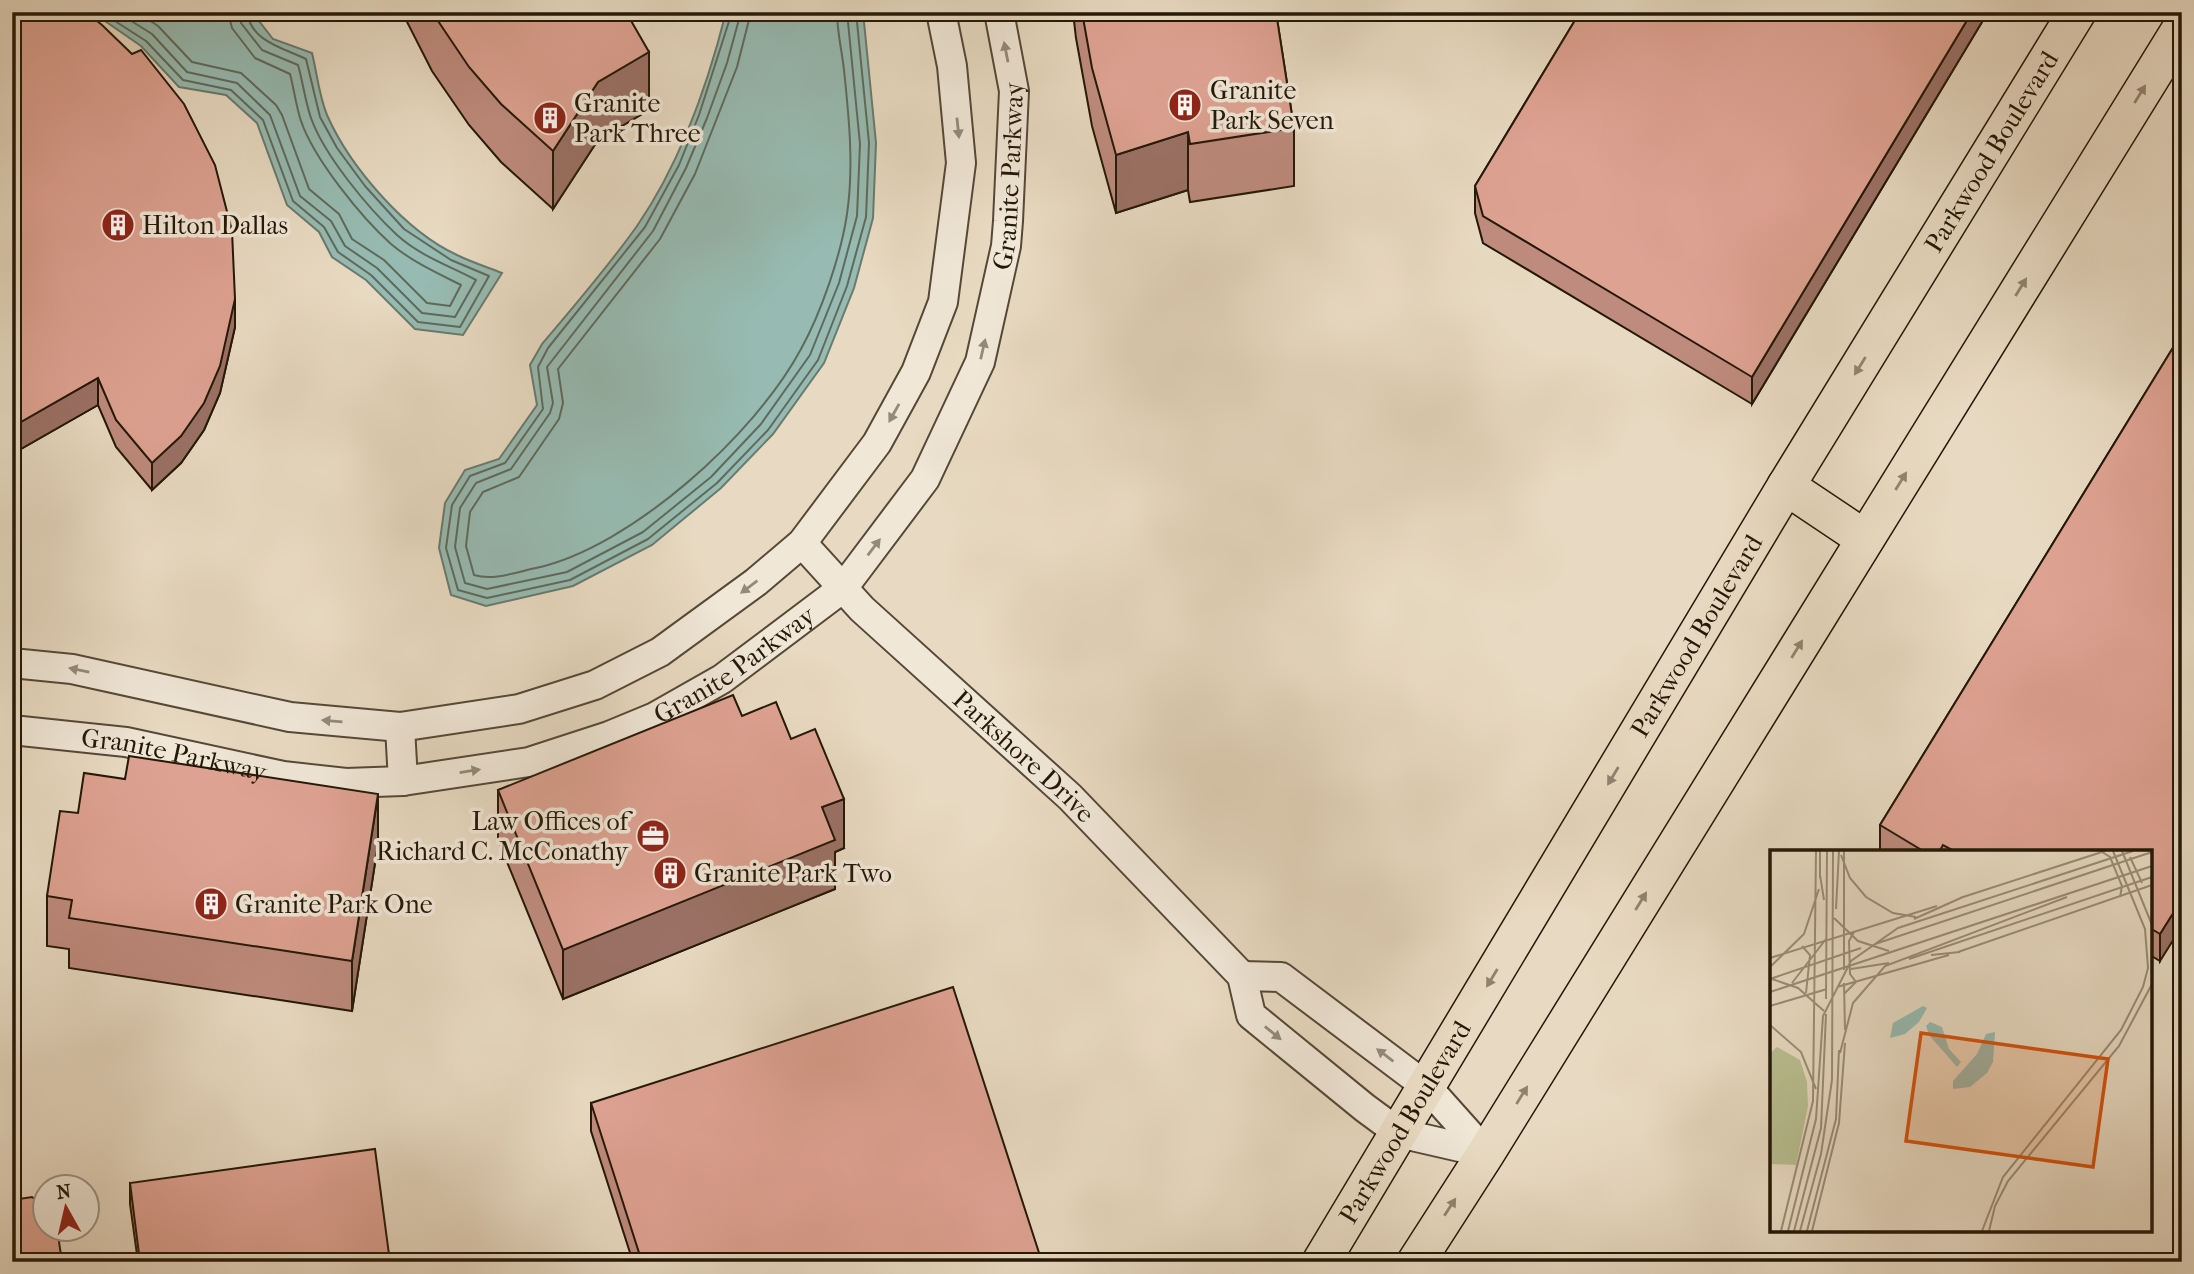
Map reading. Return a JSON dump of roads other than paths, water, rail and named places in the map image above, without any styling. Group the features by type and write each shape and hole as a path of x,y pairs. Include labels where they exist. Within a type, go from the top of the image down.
{"main road":[{"name":"Parkwood Boulevard","path":"1321,1262 1786,486 2077,12"},
{"path":"1416,1262 2182,27"},
{"path":"1786,486 1865,539"}],"street":[{"name":"Granite Parkway","path":"12,663 72,669 290,717 400,727 519,709 595,685 625,672 671,645 756,582 802,543 877,443 916,372 943,302 961,163 952,66 941,12"},
{"name":"Granite Parkway","path":"12,730 126,742 282,776 346,783 403,781 529,762 609,736 655,717 722,679 843,588 925,479 980,362 1006,246 1008,221 1014,91 999,12"},
{"name":"Parkshore Drive","path":"802,543 862,610 1070,797 1242,976"},
{"path":"400,727 403,781"},
{"path":"1242,976 1281,977 1427,1087 1486,1153 1399,1133 1251,1015 1242,976"}],"water":[{"path":"92,12 252,12 273,39 312,53 327,115 350,155 381,196 437,244 462,258 502,273 463,335 415,329 366,280 332,257 319,232 287,205 257,123 226,95 179,87 141,46"},
{"path":"726,12 863,12 876,143 873,218 854,288 824,363 773,434 721,488 652,545 573,586 486,606 451,595 439,548 445,503 465,470 499,459 537,405 530,365 542,344 637,226 666,177 701,95"}],"place":[{"name":"Granite Park Seven","path":"1185,105"},
{"name":"Granite Park Three","path":"550,118"},
{"name":"Hilton Dallas","path":"118,225"},
{"name":"Law Offices of Richard C. McConathy","path":"653,836"},
{"name":"Granite Park Two","path":"670,873"},
{"name":"Granite Park One","path":"211,904"}]}
